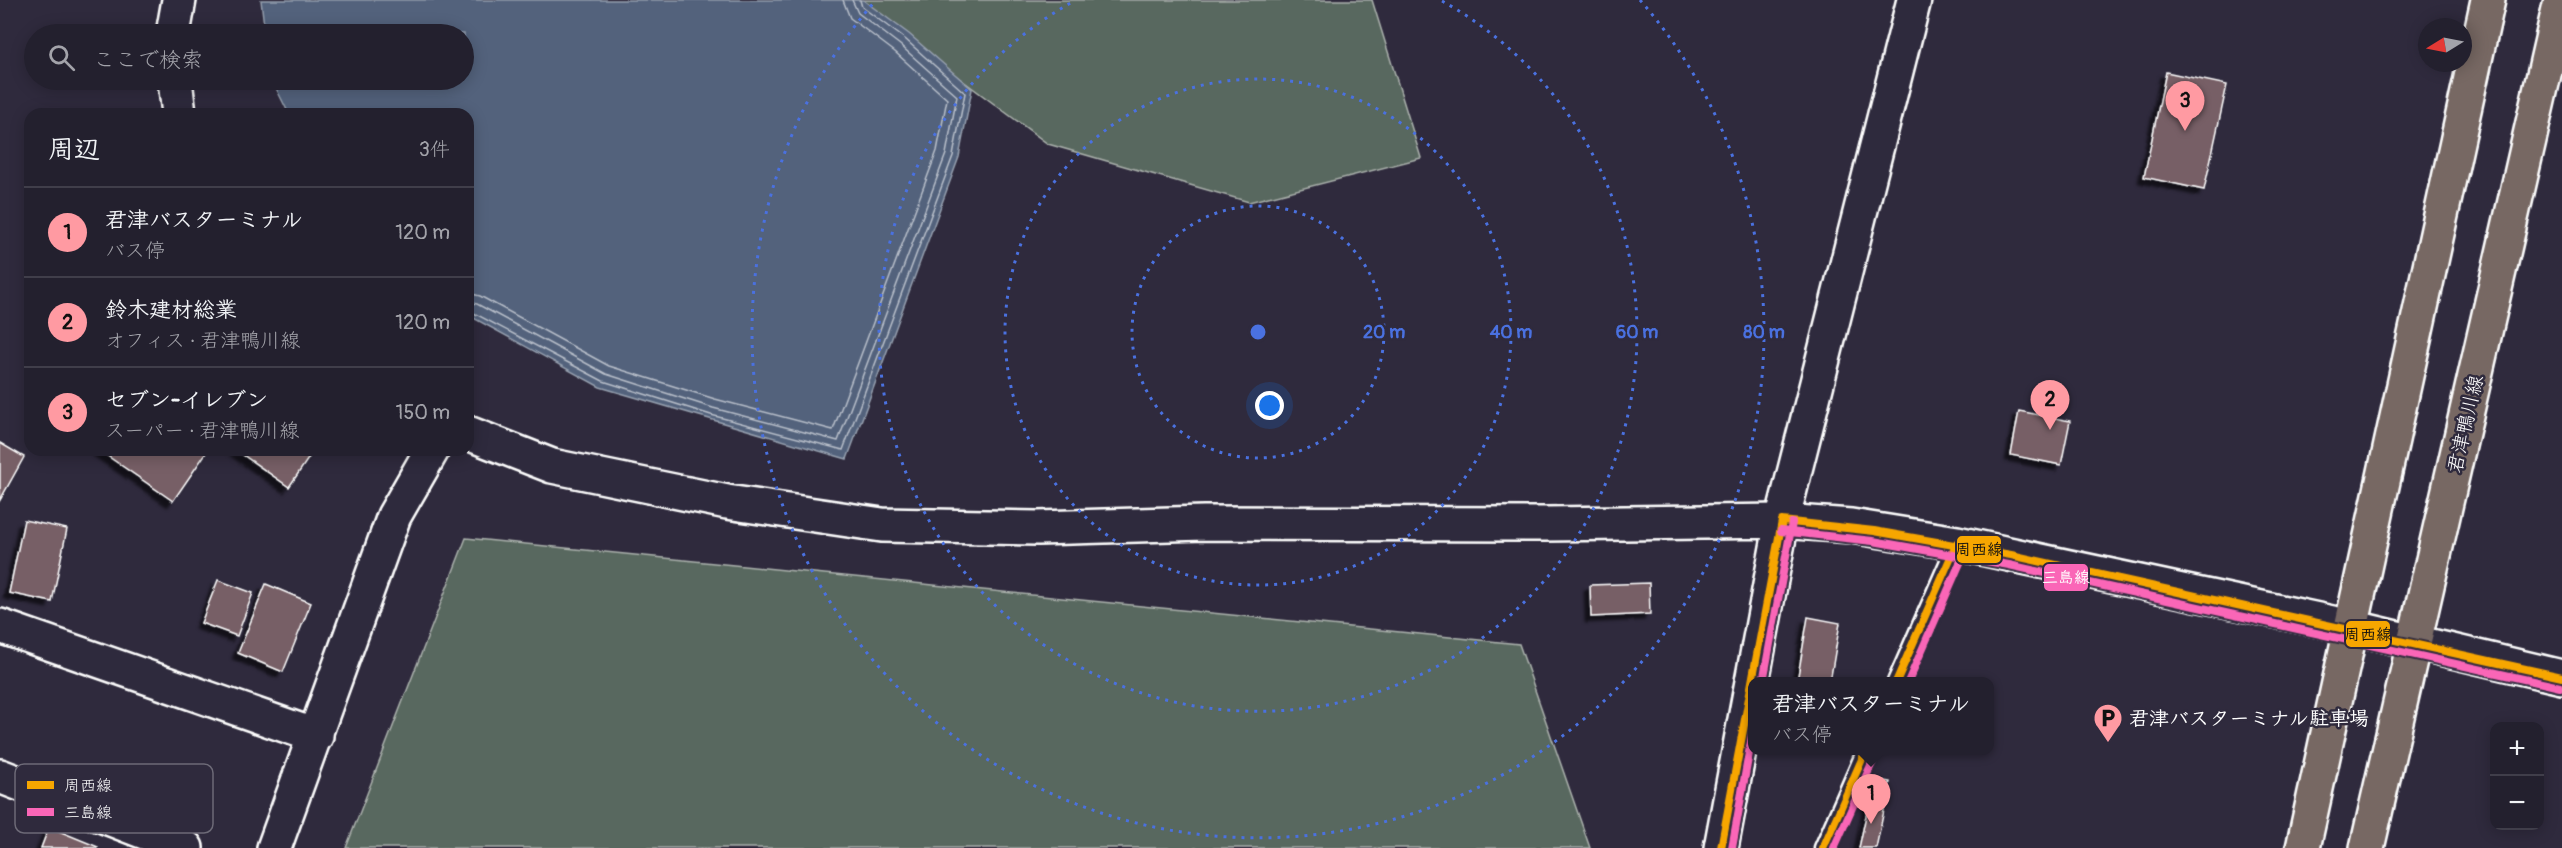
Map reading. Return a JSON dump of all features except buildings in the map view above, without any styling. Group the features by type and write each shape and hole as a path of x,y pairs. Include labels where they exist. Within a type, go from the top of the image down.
{"main road":[{"path":"2303,848 2488,0"},
{"name":"君津鴨川線","path":"2367,848 2561,0"}],"street":[{"path":"175,24 179,0"},
{"path":"1753,677 1782,520 1914,0"},
{"path":"176,90 178,108"},
{"path":"474,435 552,466 727,502 882,525 1038,528 1204,523 1546,524 1782,520 1851,526 1957,543 2351,627 2562,677"},
{"path":"274,848 394,516 429,456"},
{"path":"0,626 316,736"},
{"path":"1721,848 1748,703"},
{"path":"0,776 15,782"},
{"path":"147,833 186,848"}],"lane":[{"path":"1898,677 1957,543"},
{"path":"1823,848 1864,755"}],"shaded area":[{"path":"854,0 1372,0 1421,158 1249,202 1048,144"},
{"path":"466,538 1519,644 1590,848 346,848"}],"water":[{"path":"261,0 863,0 909,34 972,89 959,157 847,459 600,387 474,318 474,108 286,108 277,90 474,90 474,24 264,24"}],"transit line":[{"name":"周西線","path":"1782,521 1874,531 2011,555 2562,677"},
{"name":"周西線","path":"1753,677 1782,521"},
{"name":"三島線","path":"1764,677 1792,523"},
{"name":"三島線","path":"1781,531 1873,541 2009,565 2560,687"},
{"name":"周西線","path":"1898,677 1957,543"},
{"name":"三島線","path":"1910,677 1967,547"},
{"name":"周西線","path":"1721,848 1748,703"},
{"name":"三島線","path":"1732,848 1749,755"},
{"name":"周西線","path":"1823,848 1864,755"},
{"name":"三島線","path":"1834,848 1876,755"}],"place":[{"name":"セブン-イレブン","path":"2185,131"},
{"name":"鈴木建材総業","path":"2050,430"},
{"name":"君津バスターミナル駐車場","path":"2108,744"},
{"name":"君津バスターミナル","path":"1871,824"}]}
